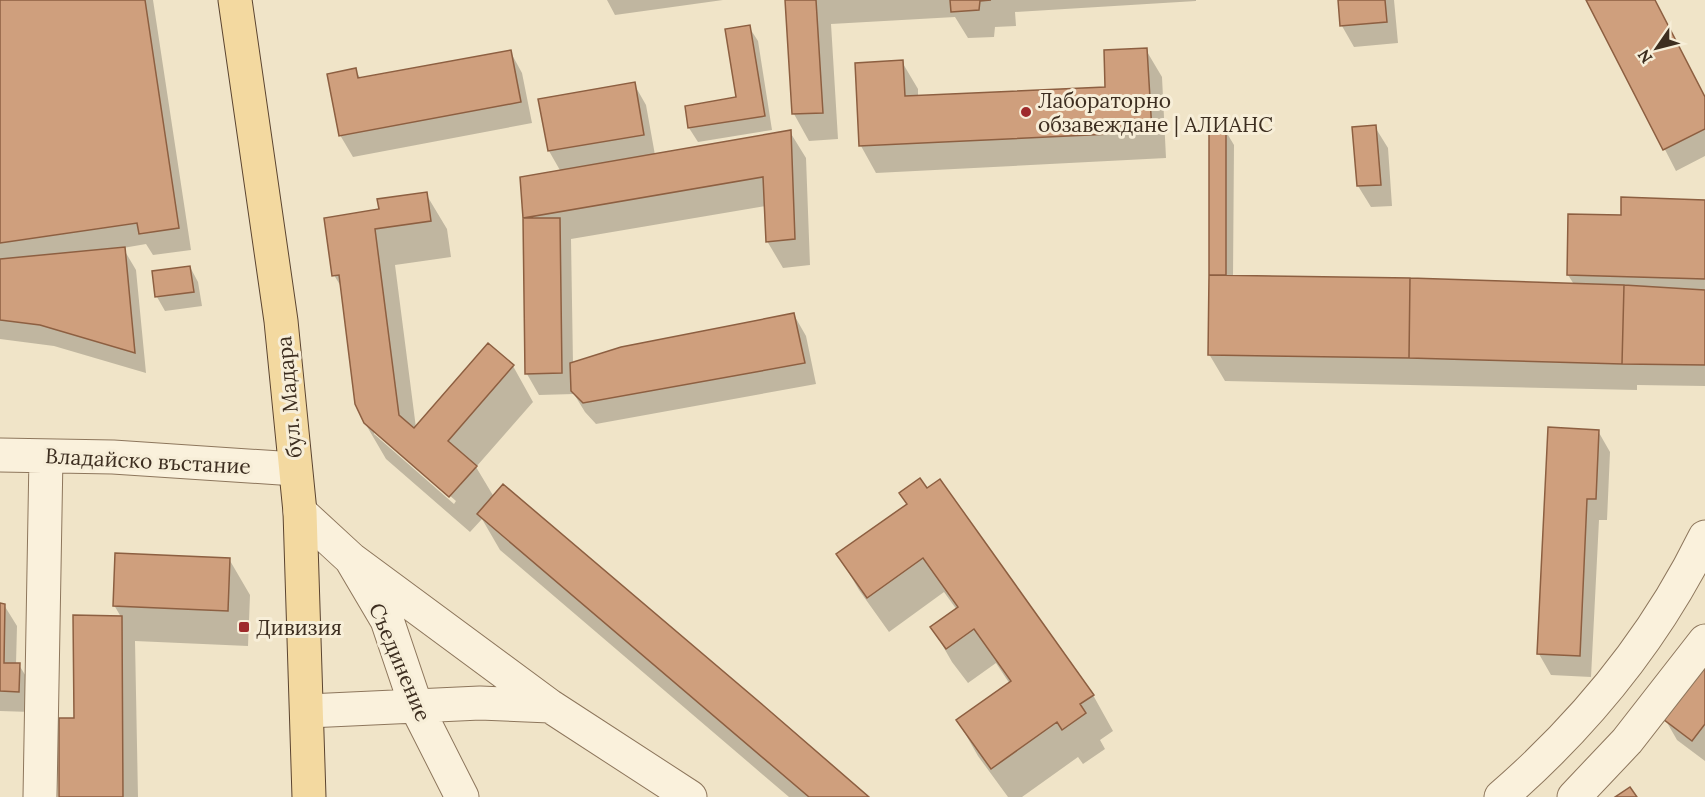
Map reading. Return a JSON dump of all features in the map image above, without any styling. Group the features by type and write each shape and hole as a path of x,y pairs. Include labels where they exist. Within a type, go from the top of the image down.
{"main road":[{"name":"бул. Мадара","path":"235,0 281,321 300,512 309,797"}],"street":[{"name":"Владайско въстание","path":"0,455 113,457 295,469"},
{"path":"40,797 46,456"},
{"name":"Съединение","path":"300,512 351,559 387,620 416,706 462,797"},
{"path":"1501,797 1540,763 1630,660 1687,573 1705,537"},
{"path":"351,559 550,706 690,797"},
{"path":"1574,797 1627,741 1705,641"},
{"path":"308,711 480,703 550,706 649,797"}],"building":[{"path":"0,0 145,0 179,228 139,234 137,223 0,243"},
{"path":"785,0 816,0 823,113 792,114"},
{"path":"950,0 991,0 980,1 979,10 951,12"},
{"path":"1338,0 1385,0 1387,22 1340,26"},
{"path":"1586,0 1655,0 1705,97 1705,129 1663,150"},
{"path":"750,25 765,116 688,128 685,106 736,97 725,29"},
{"path":"1147,48 1152,132 859,146 855,63 903,60 905,96 1105,87 1104,50"},
{"path":"511,50 521,102 339,136 327,74 356,68 358,78"},
{"path":"635,82 644,135 548,151 538,99"},
{"path":"1376,125 1381,185 1357,186 1352,127"},
{"path":"1209,129 1226,129 1226,275 1209,275"},
{"path":"791,130 795,239 766,242 763,177 523,218 520,177"},
{"path":"427,192 431,221 375,229 399,415 414,428 488,343 514,365 448,441 477,466 449,497 364,423 355,404 339,275 332,276 324,218 379,209 377,199"},
{"path":"1621,197 1705,200 1705,279 1567,275 1568,214 1621,215"},
{"path":"523,218 560,218 562,373 525,374"},
{"path":"125,247 135,353 40,325 0,320 0,259"},
{"path":"190,266 194,292 155,297 152,271"},
{"path":"1209,275 1410,278 1409,358 1208,355"},
{"path":"1410,278 1624,285 1622,364 1409,358"},
{"path":"1624,285 1705,290 1705,365 1622,364"},
{"path":"794,313 805,363 583,403 571,391 570,363 621,347"},
{"path":"1548,427 1599,430 1596,499 1587,499 1580,656 1537,654"},
{"path":"920,478 927,488 940,479 1094,695 1080,704 1086,713 1062,730 1057,722 991,769 956,720 1011,681 974,629 946,649 930,627 958,607 923,558 867,598 836,554 907,504 899,493"},
{"path":"503,484 869,797 809,797 477,514"},
{"path":"115,553 230,558 228,611 113,606"},
{"path":"0,603 5,604 4,663 20,663 19,692 0,691"},
{"path":"73,615 122,616 123,797 59,797 59,718 74,718"},
{"path":"1705,664 1705,724 1692,741 1663,719"},
{"path":"1630,787 1637,797 1615,797"}],"place":[{"name":"Лабораторно обзавеждане | АЛИАНС","path":"1026,112"},
{"name":"Дивизия","path":"244,627"}]}
